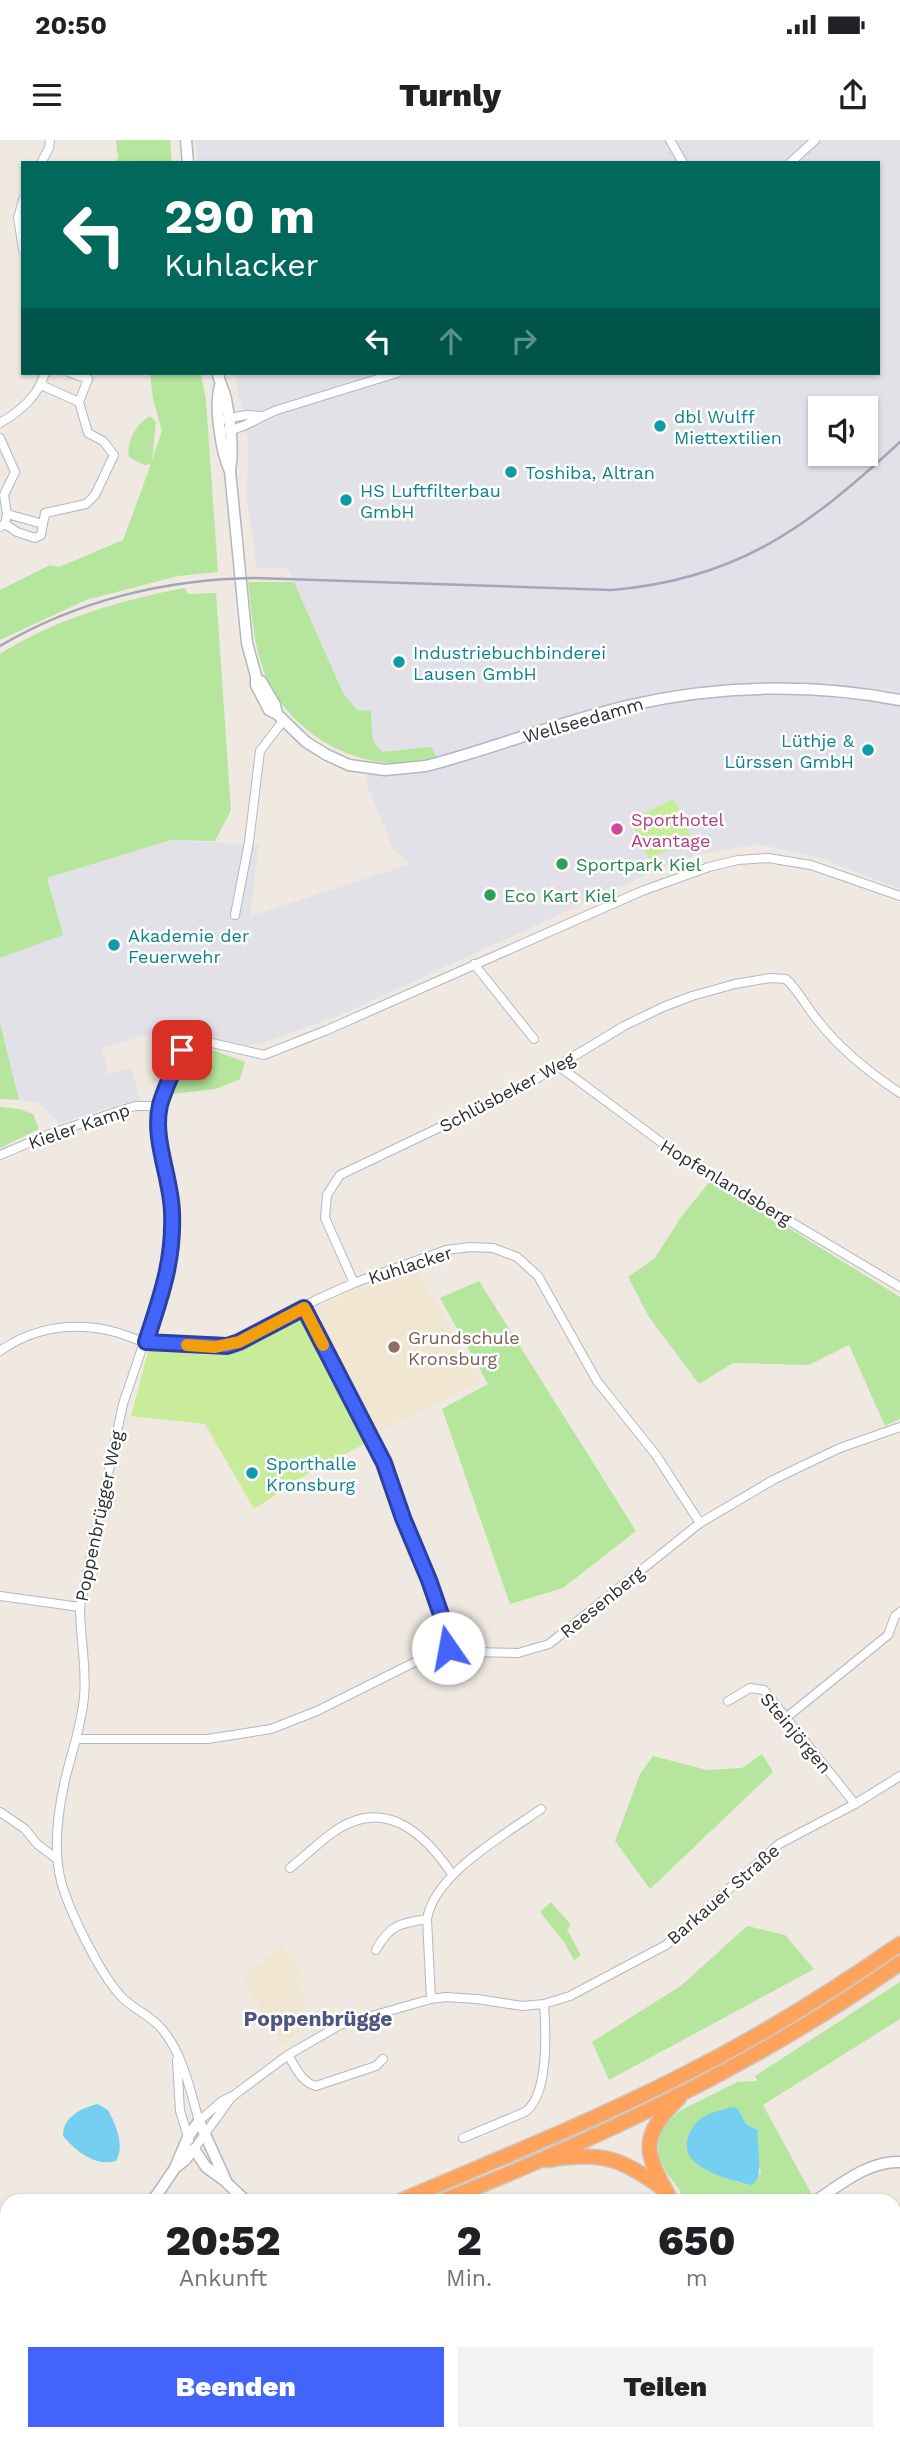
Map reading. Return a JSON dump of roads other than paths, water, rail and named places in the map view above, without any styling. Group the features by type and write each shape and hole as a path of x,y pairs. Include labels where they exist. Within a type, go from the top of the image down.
{"highway":[{"path":"416,2194 681,2076 829,1992 900,1944"},
{"path":"458,2194 688,2090 797,2031 900,1963"},
{"path":"668,2194 652,2160 652,2132 664,2113 688,2090"},
{"path":"526,2164 581,2155 600,2156 630,2167 666,2194"}],"main road":[{"path":"186,140 188,161"},
{"name":"Wellseedamm","path":"218,375 225,396 225,459 230,471 245,627 256,676 262,682 280,718 306,741 337,760 365,768 401,770 438,763 598,713 690,694 750,689 835,691 900,700"},
{"name":"Poppenbrügger Weg","path":"199,2121 227,2183"},
{"name":"Barkauer Straße","path":"157,2194 175,2168 188,2137 199,2121"},
{"path":"194,2149 206,2166 239,2194"},
{"name":"Barkauer Straße","path":"175,2168 194,2149"},
{"path":"826,2194 864,2170 886,2162 900,2162"}],"street":[{"path":"42,161 50,140"},
{"path":"670,140 682,161"},
{"path":"792,161 816,140"},
{"path":"21,207 18,218 21,237"},
{"path":"0,423 23,410 45,375"},
{"path":"0,438 15,472 4,495 4,522 17,533 35,538 41,535 45,513 86,504 95,495 114,455 103,441 88,433 79,402 88,379 77,375"},
{"path":"225,425 246,415 262,415 391,375"},
{"path":"41,385 79,402"},
{"path":"4,522 43,524"},
{"path":"235,915 249,842 260,751 280,718"},
{"path":"534,1039 474,964 682,876 738,860 768,858 811,865 900,896"},
{"name":"Poppenbrügger Weg","path":"199,2121 183,2069 161,2028 120,1996 95,1955 62,1883 57,1859 65,1780 78,1740 84,1699 86,1669 80,1629 80,1607 123,1404 146,1342 169,1269 172,1249 173,1212 160,1137 160,1106 182,1050 190,1042 199,1040 264,1055 327,1030 474,964"},
{"name":"Schlüsbeker Weg","path":"354,1283 326,1218 327,1195 340,1175 461,1119 560,1067 624,1026 692,996 734,984 770,978 786,979 819,1023 850,1055 900,1093"},
{"name":"Hopfenlandsberg","path":"560,1067 677,1154 900,1287"},
{"name":"Kieler Kamp","path":"0,1155 52,1133 135,1106 160,1106"},
{"name":"Kuhlacker","path":"0,1351 17,1339 67,1326 86,1326 146,1342 227,1346 354,1283 446,1250 493,1248 517,1257 538,1276 597,1381 656,1455 700,1523"},
{"path":"78,1740 208,1739 271,1728 317,1711 448,1648 447,1632 384,1463 304,1308"},
{"name":"Reesenberg","path":"448,1648 475,1653 518,1653 550,1644 700,1523 806,1464 840,1448 900,1427"},
{"path":"0,1596 80,1607"},
{"path":"787,1717 888,1635 895,1616 900,1612"},
{"name":"Steinjörgen","path":"728,1701 750,1688 764,1690 855,1804"},
{"name":"Barkauer Straße","path":"199,2121 222,2101 233,2096 288,2055 341,2025 446,1997 514,2006 544,2004 570,1996 606,1979 666,1945 779,1844 855,1804 900,1776"},
{"path":"431,1999 427,1919 437,1892 452,1874 541,1809"},
{"path":"0,1812 25,1829 37,1844 57,1859"},
{"path":"290,1868 333,1832 348,1824 368,1818 386,1818 419,1833 438,1852 452,1874"},
{"path":"376,1950 386,1932 403,1922 427,1919"},
{"path":"463,2138 532,2108 547,2046 544,2004"},
{"path":"288,2055 309,2085 316,2086 376,2066 383,2059"},
{"name":"Poppenbrügger Weg","path":"177,2057 180,2111 194,2149"},
{"name":"Barkauer Straße","path":"194,2149 233,2096"}],"water":[{"path":"98,2104 108,2110 116,2129 120,2148 116,2161 93,2160 63,2136 66,2124 74,2114"},
{"path":"734,2107 738,2109 746,2124 758,2130 759,2169 752,2185 709,2171 696,2163 688,2152 688,2139 698,2121 710,2114"}],"railway":[{"path":"0,646 60,616 124,595 223,579 611,590 656,584 734,561 769,544 834,499 900,442"}],"place":[{"name":"dbl Wulff Miettextilien","path":"660,426"},
{"name":"Toshiba, Altran","path":"511,472"},
{"name":"HS Luftfilterbau GmbH","path":"346,500"},
{"name":"Industriebuchbinderei Lausen GmbH","path":"399,662"},
{"name":"Lüthje & Lürssen GmbH","path":"868,750"},
{"name":"Sporthotel Avantage","path":"617,829"},
{"name":"Sportpark Kiel","path":"562,864"},
{"name":"Eco Kart Kiel","path":"490,895"},
{"name":"Akademie der Feuerwehr","path":"114,945"},
{"name":"Grundschule Kronsburg","path":"394,1347"},
{"name":"Sporthalle Kronsburg","path":"252,1473"}],"district":[{"name":"Poppenbrügge","path":"318,2018"}]}
